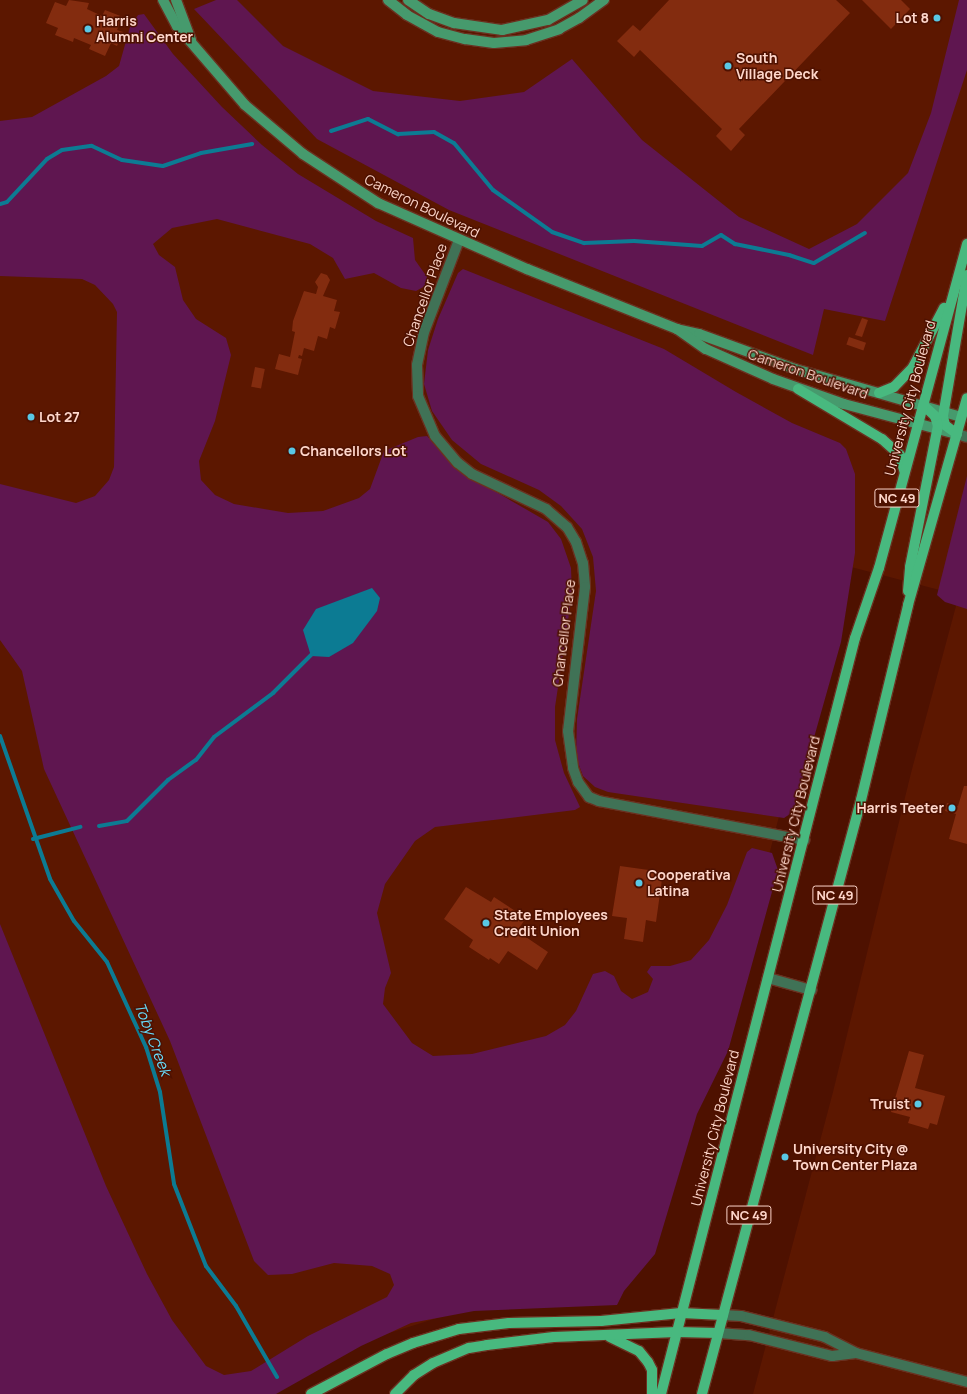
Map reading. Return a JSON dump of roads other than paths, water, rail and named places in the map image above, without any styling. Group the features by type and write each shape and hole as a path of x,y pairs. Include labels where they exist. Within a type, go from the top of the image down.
{"main road":[{"name":"University City Boulevard","path":"660,1394 855,638 878,568 923,405 962,276 967,244"},
{"path":"879,393 894,387 914,366 931,337 962,276"},
{"path":"956,434 945,425 944,411 962,276"},
{"name":"NC 49","path":"798,388 867,429 893,448 903,462 903,477"},
{"name":"NC 49","path":"702,1394 861,800 908,605 956,434 964,418 967,398"},
{"path":"908,605 910,567 938,430 935,416 923,405"},
{"path":"311,1394 387,1354 413,1343 460,1329 509,1322 601,1321 681,1313 723,1315"},
{"path":"395,1394 414,1375 433,1363 469,1348 554,1337 677,1332 718,1333"},
{"path":"606,1336 640,1351 652,1370 652,1394"}],"street":[{"name":"Cameron Boulevard","path":"163,0 177,26 245,105 303,154 372,200 459,240 677,329 694,332 795,369 964,418"},
{"name":"Cameron Boulevard","path":"176,0 194,47"},
{"path":"388,0 407,15 438,32 465,40 494,43 526,40 559,29 579,18 604,0"},
{"path":"408,0 430,14 454,24 502,30 548,20 584,0"},
{"name":"Chancellor Place","path":"459,240 424,332 417,365 418,396 432,432 458,463 472,474 546,509 567,527 576,542 583,563 585,587 568,731 573,768 578,782 589,796 599,801 804,840"},
{"name":"Cameron Boulevard","path":"677,329 706,349 798,388 956,434"},
{"path":"956,434 967,437"},
{"path":"768,978 811,990"},
{"path":"723,1315 741,1316 825,1337 856,1353 967,1382"},
{"path":"718,1333 749,1334 832,1356 856,1353"}],"water":[{"path":"372,588 380,598 377,611 353,643 329,657 311,656 303,630 316,609"}],"waterway":[{"path":"331,131 368,119 398,134 434,132 454,143 493,190 552,232 584,243 634,241 702,246 721,235 735,244 789,255 814,263 865,233"},
{"path":"0,204 7,202 47,159 62,150 92,146 122,160 163,166 201,153 252,144"},
{"path":"99,826 127,821 168,780 196,760 214,737 273,693 314,652"},
{"name":"Toby Creek","path":"0,736 50,879 74,921 107,962 146,1047 160,1092 174,1184 206,1266 236,1306 277,1377"},
{"path":"33,839 80,827"}],"place":[{"name":"Lot 8","path":"937,18"},
{"name":"Harris Alumni Center","path":"88,29"},
{"name":"South Village Deck","path":"728,66"},
{"name":"Lot 27","path":"31,417"},
{"name":"Chancellors Lot","path":"292,451"},
{"name":"Harris Teeter","path":"952,808"},
{"name":"Cooperativa Latina","path":"639,883"},
{"name":"State Employees Credit Union","path":"486,923"},
{"name":"Truist","path":"918,1104"},
{"name":"University City @ Town Center Plaza","path":"785,1157"}]}
